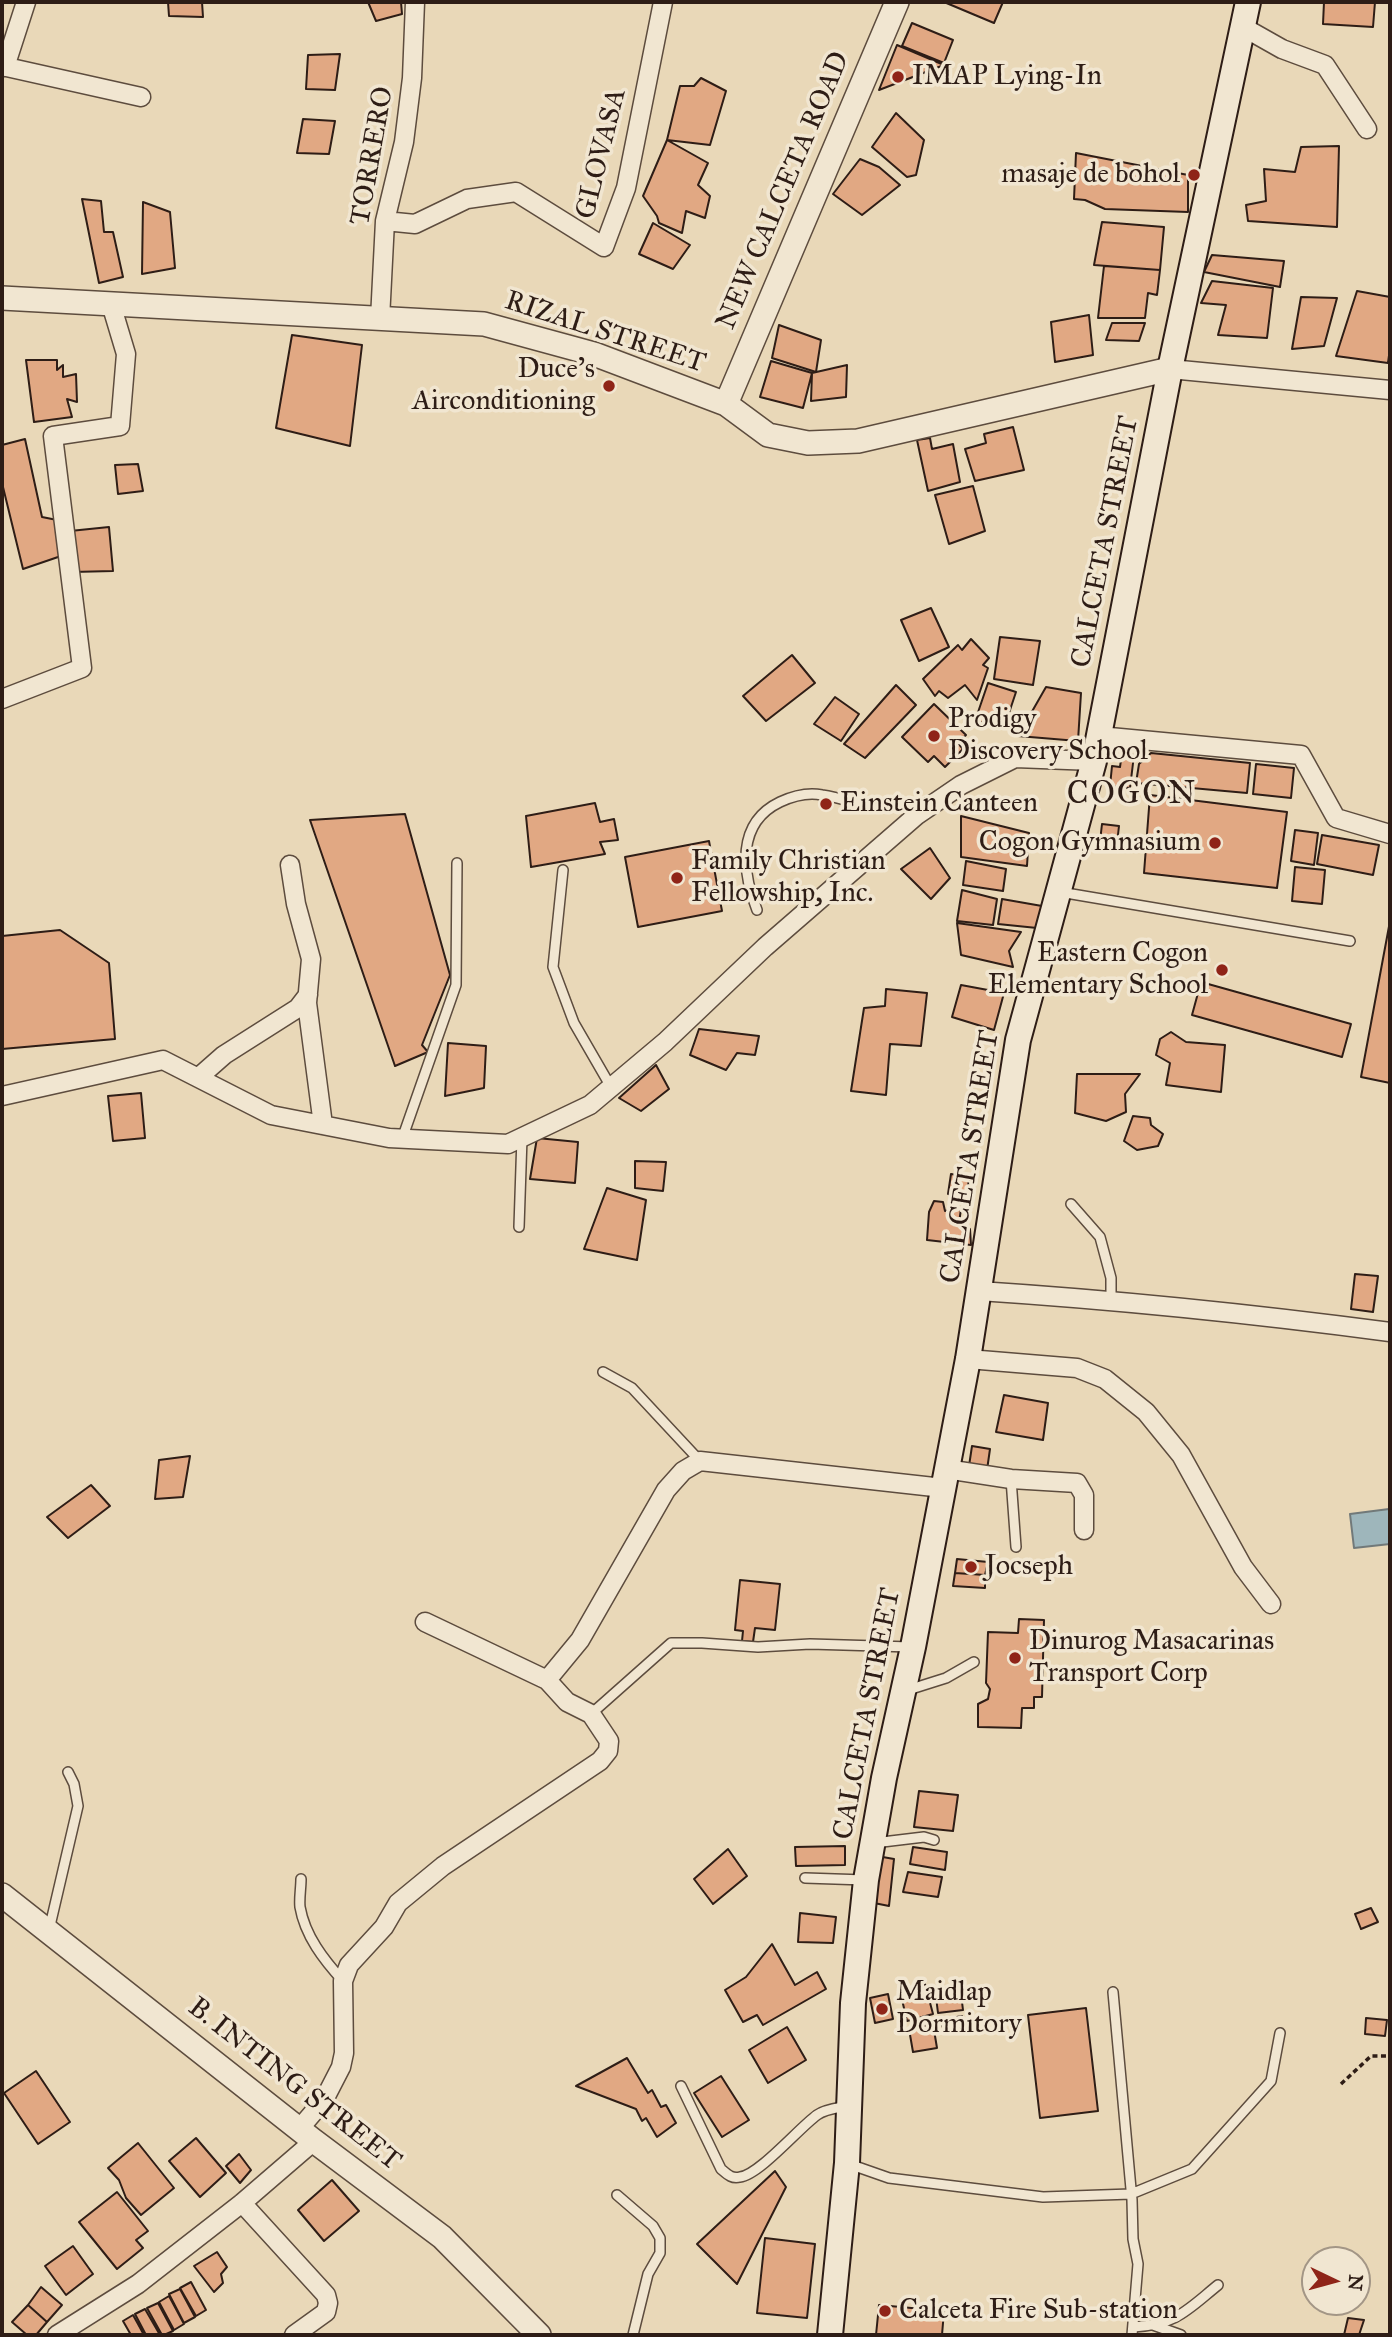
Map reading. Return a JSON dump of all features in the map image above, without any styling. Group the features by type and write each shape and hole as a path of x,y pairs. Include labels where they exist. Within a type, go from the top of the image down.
{"main road":[{"name":"CALCETA STREET","path":"830,2335 847,2163 853,2003 866,1880 968,1359 1018,1040 1094,761 1170,369 1248,2"}],"street":[{"path":"26,2 4,67 141,97"},
{"name":"TORRERO","path":"380,319 385,221 404,142 412,78 415,2"},
{"name":"GLOVASA","path":"385,221 415,224 467,199 516,192 604,247 626,188 663,2"},
{"name":"NEW CALCETA ROAD","path":"726,404 897,2"},
{"path":"1243,27 1282,48 1325,65 1367,129"},
{"name":"RIZAL STREET","path":"2,298 484,324 594,354 726,404 768,435 808,443 858,441 1170,369"},
{"path":"2,699 82,668 53,436 120,426 126,354 111,304"},
{"path":"1170,369 1390,390"},
{"path":"1099,736 1301,755 1335,818 1390,834"},
{"path":"2,1096 163,1060 271,1115 389,1138 508,1144 590,1105 665,1042 765,947 907,823 961,785 1015,758 1094,761"},
{"path":"290,865 296,904 311,959 308,995 323,1125"},
{"path":"199,1077 224,1055 298,1007 308,995"},
{"path":"979,1291 1111,1300 1390,1332"},
{"path":"968,1359 1077,1368 1105,1379 1146,1412 1181,1455 1243,1567 1271,1604"},
{"path":"547,1681 580,1640 666,1490 683,1471 699,1461 944,1479 1077,1483 1084,1495 1084,1530"},
{"path":"57,2335 138,2284 242,2203 307,2135 341,2067 344,2053 343,1981 349,1965 384,1927 398,1903 443,1866 600,1761 608,1751 609,1741 590,1714 567,1702 547,1681 425,1622"},
{"name":"B. INTING STREET","path":"2,1895 442,2238 540,2335"},
{"path":"242,2203 326,2295 326,2312 294,2335"}],"lane":[{"path":"757,910 747,885 747,848 755,821 766,811 795,796 820,794 874,808"},
{"path":"402,1139 456,985 457,863"},
{"path":"563,870 553,967 574,1023 611,1087"},
{"path":"1059,892 1350,942"},
{"path":"519,1227 522,1137"},
{"path":"1071,1204 1100,1237 1111,1278 1111,1300"},
{"path":"603,1372 632,1388 699,1461"},
{"path":"1011,1479 1016,1547"},
{"path":"590,1714 671,1643 758,1647 810,1644 913,1647"},
{"path":"903,1692 946,1678 974,1662"},
{"path":"49,1932 78,1806 74,1784 68,1772"},
{"path":"873,1843 924,1837 934,1840"},
{"path":"804,1878 866,1880"},
{"path":"301,1879 300,1907 311,1939 324,1960 343,1981"},
{"path":"1113,1992 1133,2239 1138,2271 1133,2331 1175,2320 1218,2285"},
{"path":"847,2163 889,2178 1043,2197 1131,2194 1192,2169 1270,2081 1280,2033"},
{"path":"681,2086 722,2169 730,2177 738,2178 768,2159 818,2114 850,2105"},
{"path":"617,2194 653,2226 660,2238 660,2253 648,2274 633,2335"},
{"path":"1153,2325 1181,2335"}],"path":[{"path":"1341,2084 1371,2056 1390,2056"}],"water":[{"path":"1389,1509 1390,1544 1354,1548 1350,1514"}],"building":[{"path":"168,2 202,2 203,17 169,16"},
{"path":"368,2 401,2 402,14 376,21"},
{"path":"944,2 1003,2 994,23"},
{"path":"1324,2 1375,2 1373,27 1323,24"},
{"path":"912,23 953,40 944,63 902,46"},
{"name":"IMAP Lying-In","path":"897,45 944,65 879,90"},
{"path":"340,54 335,90 306,89 308,55"},
{"path":"701,78 726,91 710,145 667,140 680,86 694,86"},
{"path":"896,113 924,140 916,175 907,177 872,147"},
{"path":"303,119 335,121 329,154 297,153"},
{"path":"667,140 708,163 698,185 710,196 705,218 686,211 682,233 659,223 643,196"},
{"path":"1339,146 1337,227 1248,221 1246,205 1266,201 1264,169 1295,172 1301,147"},
{"path":"1076,153 1188,175 1188,212 1105,209 1085,200 1074,199"},
{"path":"860,159 879,167 900,185 862,215 833,194"},
{"path":"82,199 101,201 104,232 113,232 123,277 99,283"},
{"path":"143,202 170,212 175,268 142,274"},
{"path":"1102,222 1164,227 1160,270 1094,265"},
{"path":"653,223 690,245 673,269 639,254"},
{"path":"1212,255 1284,261 1280,287 1204,272"},
{"path":"1104,266 1160,270 1157,295 1148,293 1145,318 1098,318"},
{"path":"1212,281 1273,288 1267,338 1218,335 1226,305 1201,303"},
{"path":"1357,291 1390,297 1388,363 1336,356"},
{"path":"1301,297 1337,298 1324,346 1292,349"},
{"path":"1089,315 1093,355 1055,362 1051,322"},
{"path":"1112,323 1145,323 1139,341 1106,340"},
{"path":"779,325 821,340 816,372 772,358"},
{"path":"292,335 362,345 350,446 276,428"},
{"path":"26,360 57,360 57,370 63,365 63,377 76,374 77,402 67,399 72,417 34,422"},
{"path":"771,361 812,373 803,408 760,397"},
{"path":"847,365 846,397 811,401 812,373"},
{"path":"1013,427 1024,470 975,481 965,449 986,443 984,434"},
{"path":"930,438 932,449 953,444 960,482 928,491 917,440"},
{"path":"25,439 42,517 57,520 61,556 23,569 2,483 2,445"},
{"path":"138,464 143,491 118,494 115,465"},
{"path":"973,486 985,531 949,544 935,495"},
{"path":"109,527 113,571 72,572 70,531"},
{"path":"931,608 949,647 919,661 901,620"},
{"path":"1000,637 1040,641 1033,685 994,679"},
{"path":"971,639 989,658 983,665 988,668 977,700 965,685 948,698 939,691 935,696 923,679 958,645 962,650"},
{"path":"792,655 815,683 766,721 743,696"},
{"path":"988,683 1016,692 1004,728 975,721"},
{"path":"896,685 916,705 865,758 844,744"},
{"path":"1046,687 1081,693 1078,741 1018,736"},
{"path":"835,697 859,714 841,741 814,724"},
{"name":"Prodigy Discovery School","path":"934,704 966,735 958,743 963,749 945,767 934,756 928,762 902,737"},
{"path":"1122,753 1134,755 1130,788 1110,786 1112,766 1120,767"},
{"path":"1151,753 1250,763 1247,793 1136,783 1139,764"},
{"path":"1256,764 1294,768 1291,798 1253,794"},
{"name":"Cogon Gymnasium","path":"1150,795 1287,812 1277,888 1144,873"},
{"path":"595,803 600,822 614,819 618,840 600,842 605,854 531,867 526,816"},
{"path":"405,814 450,975 422,1045 428,1052 395,1066 310,820"},
{"path":"961,816 1029,833 1027,866 961,857"},
{"path":"1102,824 1119,826 1116,852 1099,850"},
{"path":"1295,830 1318,833 1314,865 1291,861"},
{"path":"1322,835 1379,845 1373,875 1317,864"},
{"path":"709,841 722,911 638,927 625,857"},
{"path":"930,848 950,878 931,899 901,869"},
{"path":"966,861 1006,869 1003,891 963,885"},
{"path":"1295,867 1325,870 1322,904 1292,901"},
{"path":"962,890 997,899 993,925 957,921"},
{"path":"1002,899 1042,906 1037,928 998,924"},
{"path":"1390,921 1390,1083 1361,1077"},
{"path":"957,923 1021,932 1009,951 1013,967 961,955"},
{"path":"60,930 109,963 115,1039 2,1049 2,936"},
{"path":"1201,982 1351,1024 1342,1057 1192,1015"},
{"path":"961,985 1004,993 994,1030 952,1017"},
{"path":"886,989 927,993 921,1046 890,1044 886,1095 851,1091 864,1008 885,1006"},
{"path":"699,1029 759,1036 755,1055 737,1053 726,1070 690,1055"},
{"path":"1171,1032 1186,1042 1225,1045 1221,1092 1166,1085 1170,1063 1156,1055 1160,1039"},
{"path":"448,1043 486,1046 484,1088 445,1096"},
{"path":"656,1065 669,1089 641,1111 619,1098"},
{"path":"1077,1074 1140,1074 1125,1094 1126,1112 1106,1121 1075,1113"},
{"path":"141,1093 145,1138 113,1141 108,1096"},
{"path":"1133,1116 1150,1118 1151,1125 1163,1134 1158,1146 1137,1150 1124,1141"},
{"path":"537,1138 578,1142 575,1183 530,1179"},
{"path":"635,1161 666,1162 663,1191 635,1188"},
{"path":"951,1174 969,1177 967,1197 948,1194"},
{"path":"607,1188 646,1200 637,1260 584,1249"},
{"path":"934,1201 943,1202 945,1211 961,1209 959,1223 970,1229 971,1245 927,1240 929,1212"},
{"path":"1355,1274 1378,1276 1373,1312 1351,1309"},
{"path":"1004,1395 1048,1403 1043,1440 996,1432"},
{"path":"972,1446 990,1449 987,1470 969,1466"},
{"path":"190,1456 183,1497 155,1499 159,1460"},
{"path":"91,1485 110,1506 68,1538 47,1517"},
{"name":"Jocseph","path":"957,1559 988,1562 985,1575 955,1573"},
{"path":"955,1573 985,1575 985,1588 953,1586"},
{"path":"740,1580 780,1584 775,1630 755,1628 753,1642 742,1641 743,1631 735,1630"},
{"name":"Dinurog Masacarinas Transport Corp","path":"1019,1619 1044,1620 1042,1697 1034,1697 1034,1708 1022,1708 1021,1728 978,1727 978,1704 988,1699 990,1689 986,1683 988,1632 1018,1633"},
{"path":"919,1791 958,1795 953,1831 914,1827"},
{"path":"845,1846 845,1865 796,1866 795,1847"},
{"path":"913,1847 947,1852 945,1870 910,1864"},
{"path":"728,1849 747,1876 713,1904 694,1879"},
{"path":"877,1856 894,1859 889,1906 874,1903"},
{"path":"908,1872 942,1877 938,1897 903,1892"},
{"path":"1371,1908 1378,1922 1361,1929 1355,1914"},
{"path":"800,1913 836,1917 833,1943 798,1942"},
{"path":"772,1944 795,1985 817,1972 826,1989 763,2025 757,2015 743,2022 725,1990 746,1977"},
{"path":"925,1984 933,2014 907,2021 900,1991"},
{"path":"960,1986 963,2010 938,2013 935,1989"},
{"name":"Maidlap Dormitory","path":"888,1994 893,2019 875,2023 870,1998"},
{"path":"1086,2008 1098,2111 1040,2118 1028,2015"},
{"path":"962,2016 964,2028 944,2032 941,2020"},
{"path":"1366,2018 1387,2020 1385,2036 1365,2034"},
{"path":"933,2024 937,2048 913,2052 909,2029"},
{"path":"787,2027 806,2060 768,2083 749,2050"},
{"path":"627,2058 648,2093 652,2090 661,2107 666,2105 676,2123 657,2137 646,2118 642,2121 636,2109 576,2086"},
{"path":"36,2071 70,2122 38,2144 4,2093"},
{"path":"721,2076 749,2120 722,2137 694,2093"},
{"path":"196,2138 226,2173 200,2197 169,2161"},
{"path":"138,2143 174,2188 141,2215 126,2198 119,2180 108,2168"},
{"path":"239,2154 251,2170 240,2183 226,2166"},
{"path":"775,2171 786,2187 737,2284 697,2244"},
{"path":"332,2180 359,2211 324,2241 298,2210"},
{"path":"117,2192 148,2231 136,2240 143,2248 117,2269 79,2222"},
{"path":"765,2238 815,2244 807,2318 757,2313"},
{"path":"73,2246 93,2274 66,2295 45,2266"},
{"path":"217,2252 227,2267 221,2274 223,2283 214,2292 194,2266"},
{"path":"191,2282 206,2310 196,2316 180,2288"},
{"path":"41,2287 62,2305 47,2322 28,2305"},
{"path":"180,2289 195,2317 184,2323 169,2294"},
{"path":"169,2296 184,2324 174,2330 159,2302"},
{"path":"158,2303 173,2331 164,2335 147,2308"},
{"path":"28,2305 47,2322 36,2335 27,2335 12,2322"},
{"path":"879,2305 944,2311 942,2335 876,2335"},
{"path":"145,2309 160,2335 146,2335 135,2314"},
{"path":"133,2315 144,2335 131,2335 123,2321"},
{"path":"1348,2318 1364,2320 1359,2335 1344,2335"}],"place":[{"name":"IMAP Lying-In","path":"898,77"},
{"name":"masaje de bohol","path":"1194,175"},
{"name":"Duce's Airconditioning","path":"609,386"},
{"name":"Prodigy Discovery School","path":"934,736"},
{"name":"Einstein Canteen","path":"826,804"},
{"name":"Cogon Gymnasium","path":"1215,843"},
{"name":"Family Christian Fellowship, Inc.","path":"677,878"},
{"name":"Eastern Cogon Elementary School","path":"1222,970"},
{"name":"Jocseph","path":"971,1567"},
{"name":"Dinurog Masacarinas Transport Corp","path":"1015,1658"},
{"name":"Maidlap Dormitory","path":"882,2009"},
{"name":"Calceta Fire Sub-station","path":"885,2311"}],"district":[{"name":"COGON","path":"1132,795"}]}
